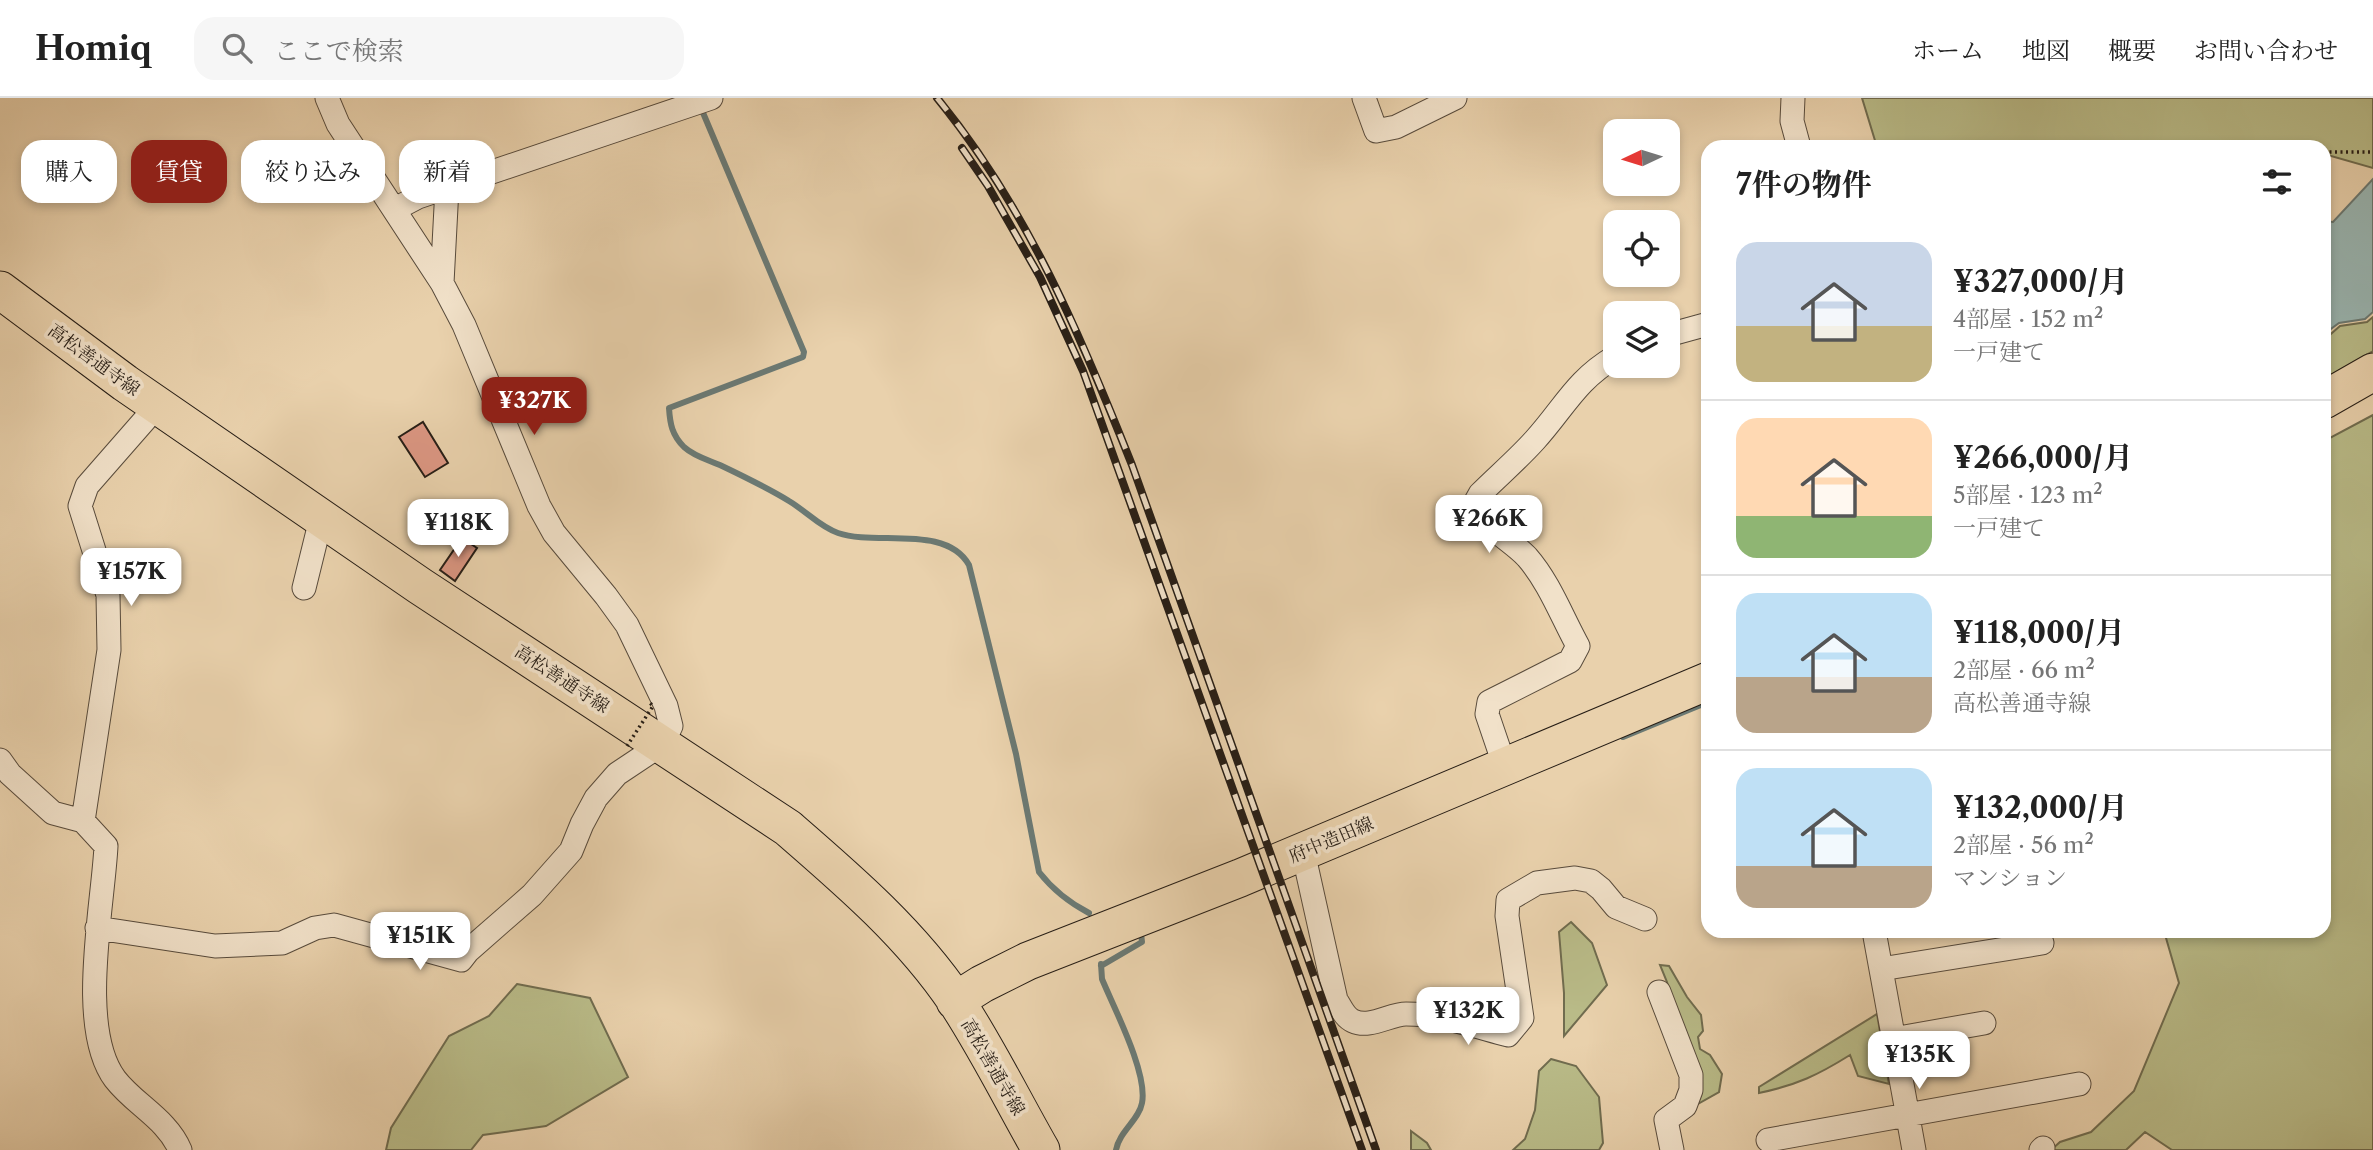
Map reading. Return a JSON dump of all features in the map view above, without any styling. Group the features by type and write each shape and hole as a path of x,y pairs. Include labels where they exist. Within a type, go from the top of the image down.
{"main road":[{"name":"高松善通寺線","path":"0,290 157,406 420,586 645,745 788,828 894,926 956,1001 1041,1150"},
{"path":"2331,396 2373,372"},
{"name":"府中造田線","path":"956,1001 982,984 1028,961 1303,852 1701,684"}],"street":[{"path":"97,928 215,946 282,943 314,928 334,926 461,961 468,951 532,895 571,851 596,798 645,745 671,726 666,706 626,625 606,596 554,533 539,506 464,325 442,284 338,124 327,98"},
{"path":"495,172 711,98"},
{"path":"1364,98 1376,131 1396,127 1455,98"},
{"path":"1793,98 1792,121 1797,140"},
{"path":"395,209 406,203"},
{"path":"442,284 446,203"},
{"path":"1680,332 1701,326"},
{"path":"1505,766 1487,714 1489,702 1570,661 1578,646 1541,577 1526,556 1479,514 1475,503 1480,494 1535,440 1572,392 1603,364"},
{"path":"83,821 109,650 108,595 80,506 87,486 157,406"},
{"path":"304,588 321,519"},
{"path":"0,760 10,774 53,813 83,821 106,846 104,886 97,928 97,1037 102,1055 115,1079 170,1131 180,1150"},
{"path":"1303,852 1336,1000 1345,1015 1355,1022 1384,1021 1398,1014 1421,1014 1508,1035 1522,1018 1507,916 1508,900 1537,883 1575,878 1591,881 1616,907 1644,919"},
{"path":"1875,938 1914,1150"},
{"path":"1881,969 2042,943"},
{"path":"1659,992 1691,1075 1691,1090 1685,1106 1666,1120 1672,1150"},
{"path":"1894,1039 1984,1023"},
{"path":"1768,1140 2079,1084"}],"path":[{"path":"2331,152 2373,152"},
{"path":"645,745 653,706 648,701"}],"green space":[{"path":"1862,98 2373,98 2373,168 2331,156 2331,140 1875,140"},
{"path":"2373,317 2373,351 2331,375 2331,334 2340,326 2367,322"},
{"path":"2373,415 2373,1150 2172,1150 2145,1132 2126,1150 2051,1150 2060,1142 2091,1132 2134,1091 2179,983 2166,938 2331,938 2331,437"},
{"path":"1571,922 1592,943 1607,985 1564,1036 1559,932"},
{"path":"1660,965 1669,966 1701,1015 1703,1031 1698,1037 1700,1049 1710,1055 1722,1074 1719,1092 1696,1105 1667,982"},
{"path":"517,984 590,998 628,1077 546,1126 483,1135 471,1150 386,1150 391,1128 449,1036 489,1016"},
{"path":"1877,1014 1889,1084 1858,1076 1850,1055 1807,1079 1759,1093 1759,1087"},
{"path":"1551,1059 1576,1066 1599,1097 1603,1143 1599,1150 1513,1150 1525,1139 1535,1110 1539,1071"},
{"path":"1411,1131 1427,1143 1431,1150 1411,1150"}],"water":[{"path":"2373,179 2373,312 2365,319 2339,323 2331,329 2331,222"}],"building":[{"path":"423,422 448,463 425,477 399,437"},
{"path":"462,538 477,548 455,581 440,570"}],"waterway":[{"path":"701,108 804,352 803,357 669,408 674,434 680,443 693,453 773,492 838,533 871,538 927,540 958,552 969,565 1016,754 1039,872 1061,895 1089,913"},
{"path":"1623,737 1701,705"},
{"path":"1101,966 1142,942 1143,932"},
{"path":"1101,964 1102,979 1129,1041 1142,1090 1140,1109 1121,1137 1116,1150"}],"railway":[{"path":"937,98 969,140 1025,228 1092,368 1132,465 1376,1150"},
{"path":"962,148 988,186 1040,277 1083,371 1362,1150"}]}
